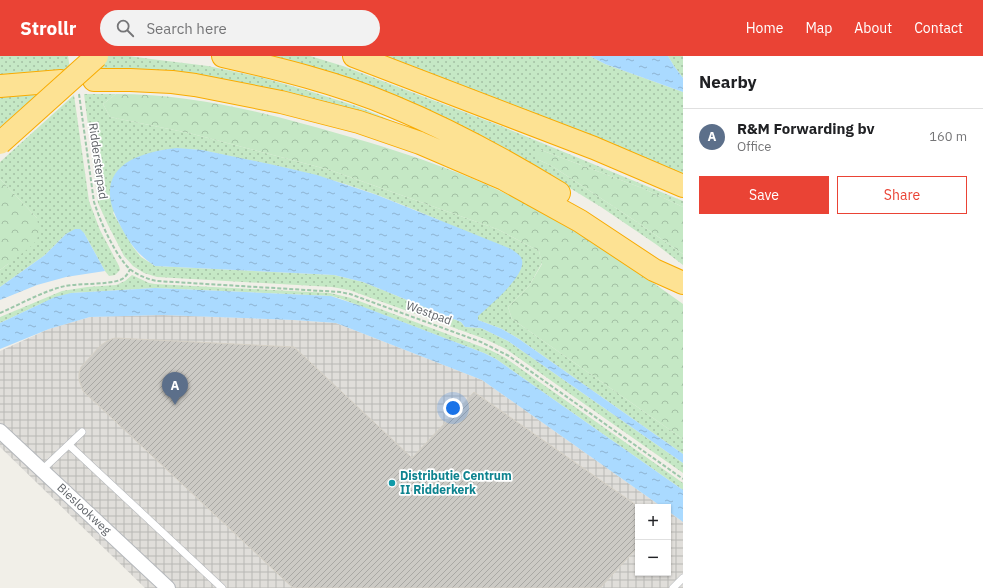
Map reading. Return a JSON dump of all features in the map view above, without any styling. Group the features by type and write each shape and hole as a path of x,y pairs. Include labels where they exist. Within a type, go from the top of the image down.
{"highway":[{"path":"0,143 96,56"},
{"path":"223,56 272,67 333,84 391,105 458,136 518,168 591,213 683,276"},
{"path":"354,56 594,148 683,186"},
{"path":"0,86 61,81 86,87 130,80 172,82 195,85 281,102 359,122 420,143 504,179 580,221 654,270 683,283"}],"street":[{"name":"Bieslookweg","path":"0,431 168,588"}],"lane":[{"path":"42,470 82,432"},
{"path":"69,445 222,588"},
{"path":"673,588 683,578"}],"path":[{"name":"Riddersterpad","path":"86,87 94,202 113,246 130,269"},
{"path":"0,314 47,292 64,287 78,284 113,282 120,280 125,277 130,269"},
{"name":"Westpad","path":"130,269 144,277 157,281 340,292 481,342 509,356 683,479"}],"shaded area":[{"name":"Distributie Centrum II Ridderkerk","path":"162,315 336,323 482,380 658,504 635,504 635,576 671,576 671,513 683,522 683,588 145,588 0,447 0,351 49,329 90,317"}],"green space":[{"path":"0,56 68,56 71,75 0,82"},
{"path":"79,56 128,56 208,66 260,77 359,107 443,142 81,72"},
{"path":"265,56 310,56 343,66 501,126 683,201 683,207 642,188 541,150 539,160 552,166 683,254 683,265 657,245 601,207 542,171"},
{"path":"365,56 590,56 605,64 683,92 683,178"},
{"path":"668,56 683,56 683,78 674,66"},
{"path":"39,93 0,127 0,97"},
{"path":"84,94 116,94 103,104 110,117 189,133 330,170 497,229 539,251 542,263 529,286 508,307 512,319 683,439 683,454 519,339 502,329 478,320 478,316 439,220 369,192 319,176 218,153 186,149 155,152 113,213 133,247 141,257 155,266 334,275 363,282 461,322 465,327 481,328 508,341 683,463 683,473 506,349 485,339 349,290 332,287 157,277 144,273 133,266 124,256 98,203"},
{"path":"116,94 164,96 234,107 357,139 435,164 486,184 511,196 577,233 641,274 683,304 683,439 512,319 508,307 529,286 542,264 539,251 497,229 330,170 189,133 110,117 103,104"},
{"path":"74,95 89,201 100,230 120,270 115,275 109,276 84,233 66,234 45,255 0,287 0,270 8,264 37,218 0,179 0,162"},
{"path":"535,150 541,150 642,188 683,207 683,254 552,166 539,160"},
{"path":"0,179 37,218 39,230 37,240 0,270"},
{"path":"132,275 149,283 155,284 330,293 351,298 490,350 504,357 683,483 683,490 496,359 484,353 331,296 155,288 71,293 38,305 0,323 0,317 62,291 87,287 116,285 125,281"}],"water":[{"path":"590,56 668,56 683,78 683,92 605,64"},
{"path":"177,148 202,150 317,175 377,195 511,249 521,258 522,267 513,282 478,316 478,320 502,329 519,339 683,454 683,463 508,341 481,328 465,327 461,322 363,282 334,275 155,266 134,248 127,238 112,207 110,191 113,179 120,168 130,161 144,155"},
{"path":"75,229 80,229 84,233 105,271 66,277 37,285 0,300 0,287 45,255 66,234"},
{"path":"155,288 331,296 361,306 496,359 683,490 683,522 671,513 671,504 658,504 482,380 336,323 162,315 90,317 49,329 0,349 0,323 55,297 71,293"}],"building":[{"name":"Distributie Centrum II Ridderkerk","path":"115,338 294,347 412,458 474,392 635,504 635,550 600,588 293,588 83,391 79,380 81,367 101,345"}],"place":[{"name":"R&M Forwarding bv","path":"175,405"},
{"name":"Distributie Centrum II Ridderkerk","path":"392,483"}]}
